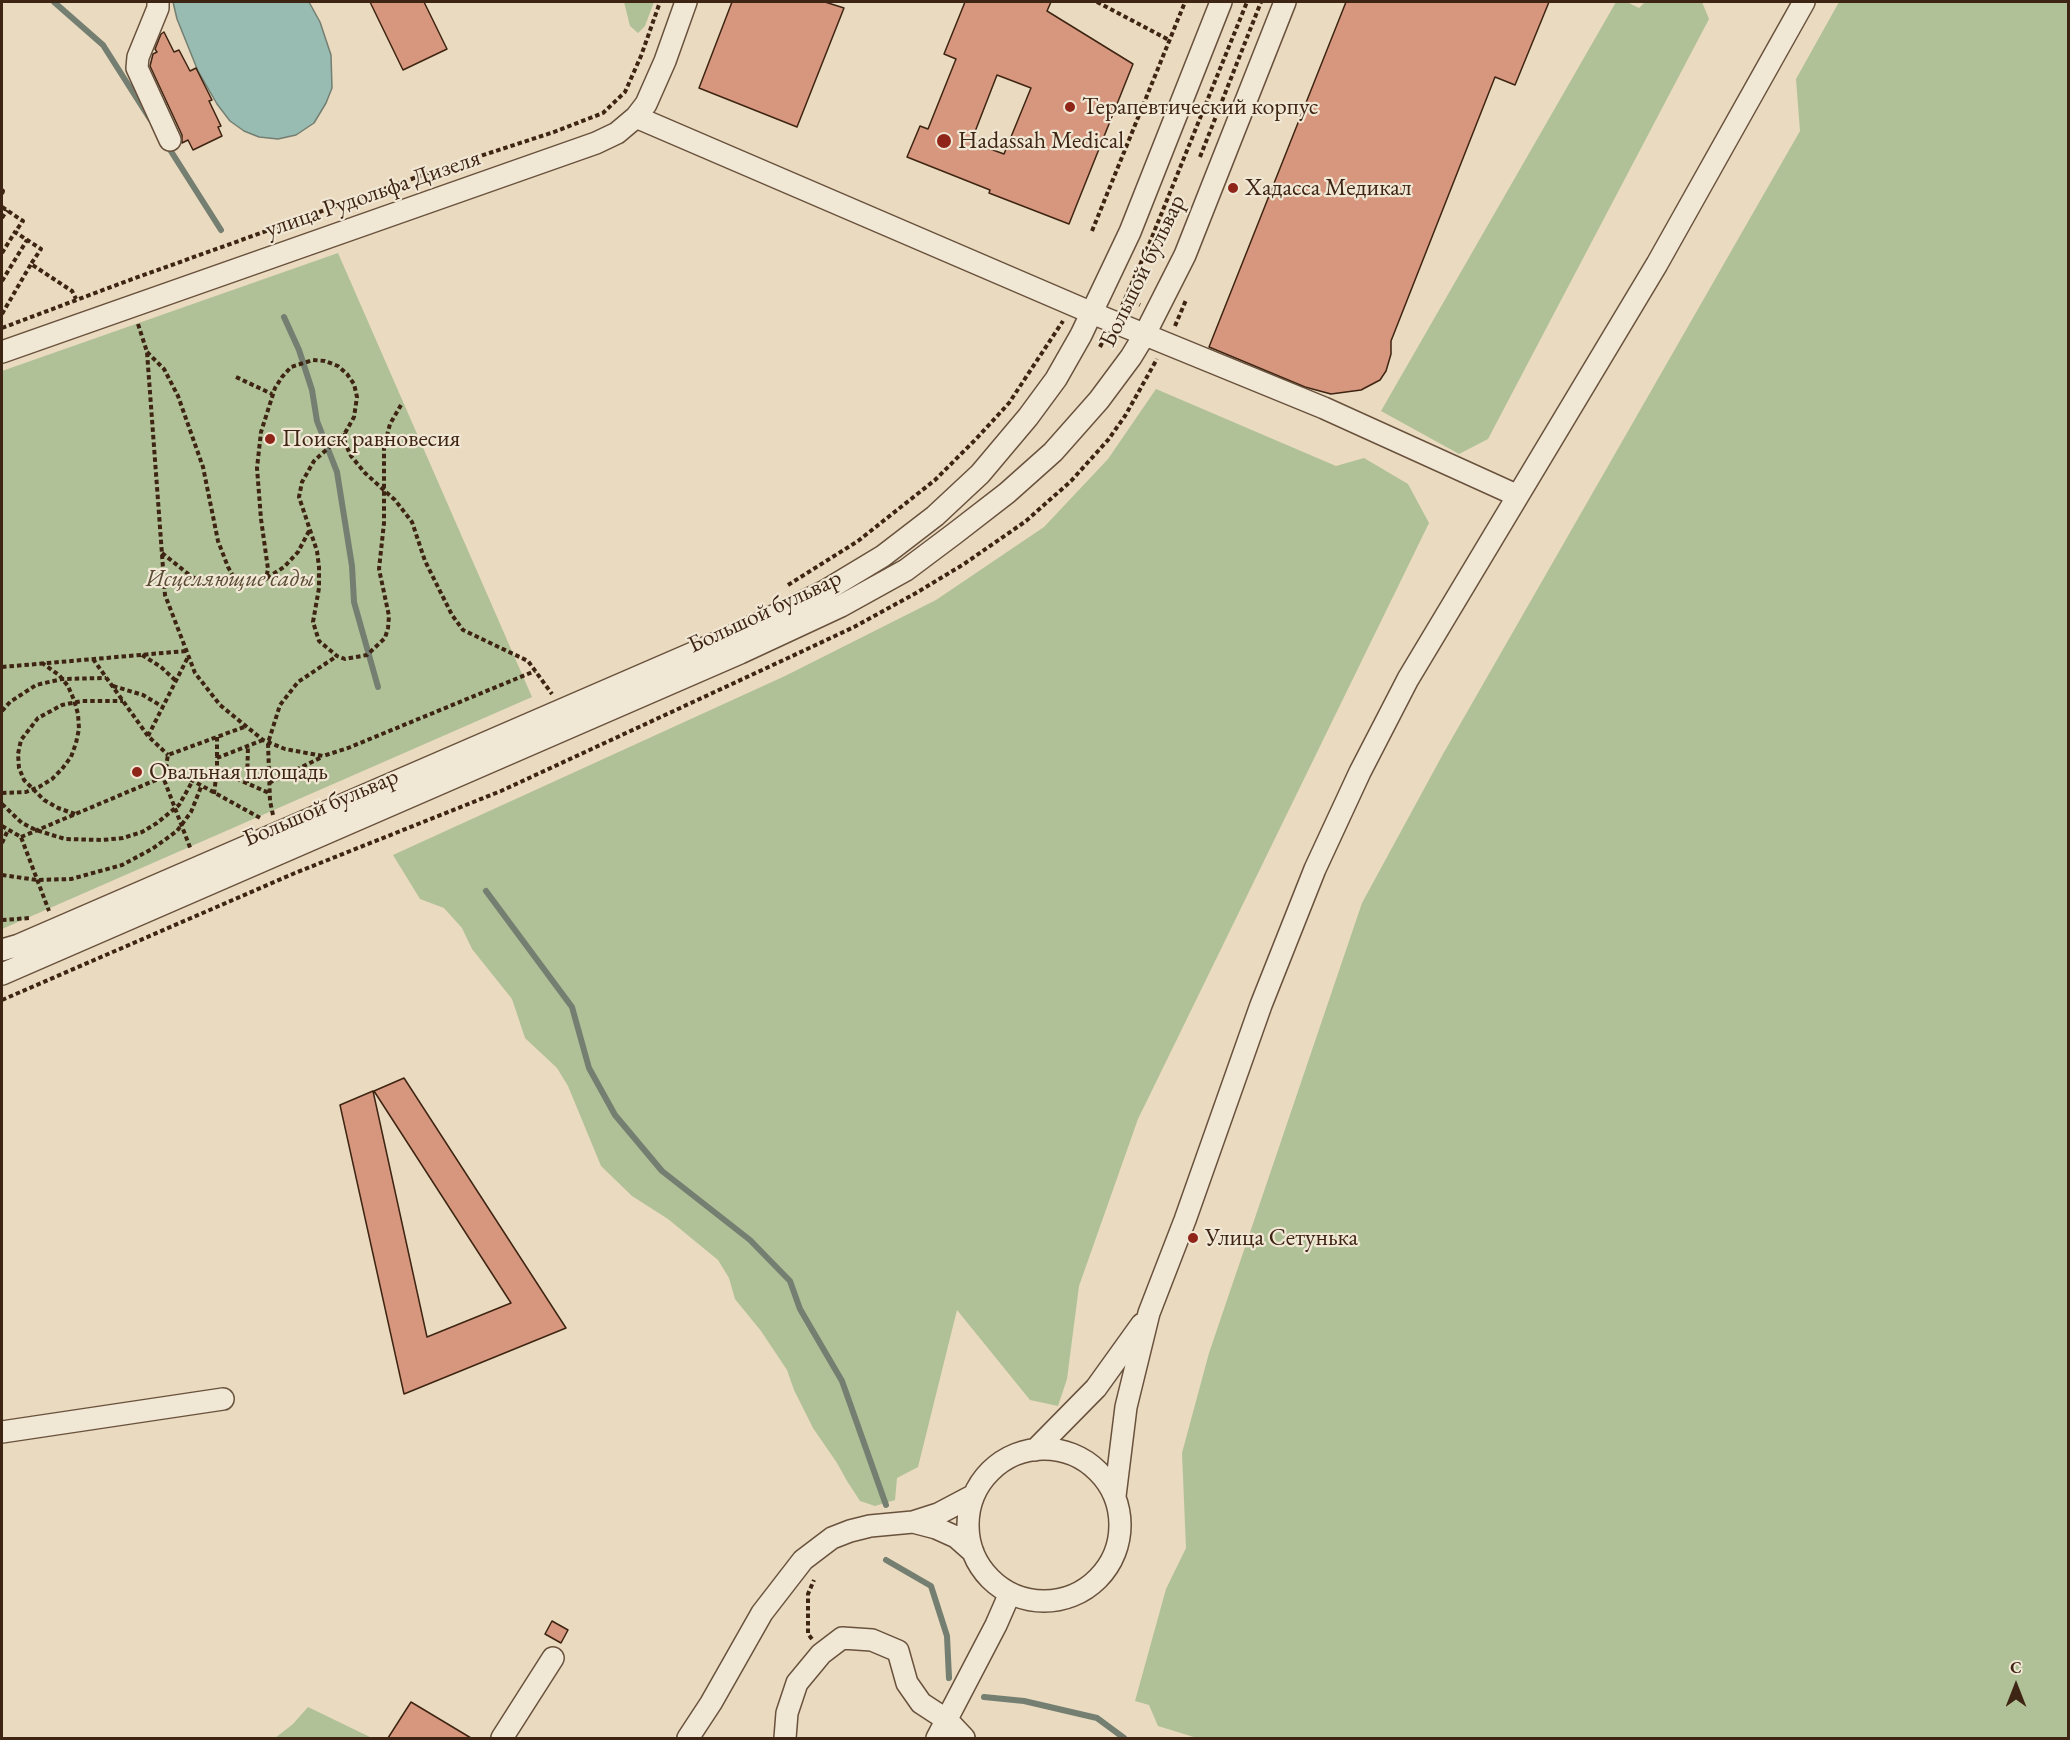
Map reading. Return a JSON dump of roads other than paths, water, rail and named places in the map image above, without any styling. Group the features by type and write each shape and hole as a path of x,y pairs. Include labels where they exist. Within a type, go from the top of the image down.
{"street":[{"path":"158,2 158,8 138,57 137,68 170,140"},
{"name":"улица Рудольфа Дизеля","path":"2,352 596,143 617,133 627,112 646,104 665,61 686,2"},
{"name":"Большой бульвар","path":"2,950 19,945 729,637 825,591 901,543 935,516 980,474 1049,389 1081,335 1083,309 1105,288 1130,232 1221,2"},
{"name":"Большой бульвар","path":"2,974 740,653 841,606 906,570 1007,493 1053,452 1099,400 1126,364 1145,334 1185,255 1285,2"},
{"path":"1115,1496 1126,1407 1149,1313 1185,1220 1261,1005 1315,869 1360,772 1408,679 1516,495 1657,264 1804,2"},
{"path":"627,112 1083,309 1324,408 1516,495"},
{"path":"1035,1450 1096,1388 1149,1313"},
{"path":"2,1432 223,1400"},
{"path":"913,1522 936,1528 956,1537 973,1552 994,1583 1010,1593 1032,1601 1055,1601 1077,1594 1096,1581 1111,1563 1119,1541 1120,1518 1115,1496 1103,1476 1084,1460 1060,1450 1035,1450 1013,1456 994,1468 974,1495 968,1523 973,1552"},
{"path":"688,1738 711,1703 762,1613 803,1560 832,1538 850,1531 870,1526 913,1522 938,1514 974,1495"},
{"path":"942,1729 1010,1593"},
{"path":"785,1738 787,1713 797,1683 821,1654 843,1638 872,1640 898,1651 907,1683 921,1703 942,1729 964,1738"},
{"path":"502,1738 553,1658"}],"water":[{"path":"173,2 309,2 320,22 331,55 332,88 314,123 296,135 278,139 259,137 244,131 230,121 198,71 177,19"}],"waterway":[{"path":"54,2 103,45 150,119"},
{"path":"167,145 221,230"},
{"path":"284,317 299,350 312,390 317,421 337,472 352,566 354,602 378,687"},
{"path":"486,891 572,1007 589,1068 615,1115 662,1171 750,1240 790,1281 800,1309 842,1381 886,1505"},
{"path":"886,1560 931,1586 947,1636 949,1678"},
{"path":"984,1697 1024,1701 1097,1718 1124,1738"}],"place":[{"name":"Терапевтический корпус","path":"1070,107"},
{"name":"Hadassah Medical","path":"944,141"},
{"name":"Хадасса Медикал","path":"1233,188"},
{"name":"Поиск равновесия","path":"270,439"},
{"name":"Овальная площадь","path":"137,772"},
{"name":"Улица Сетунька","path":"1193,1238"}],"park label":[{"name":"Исцеляющие сады","path":"230,579"}]}
